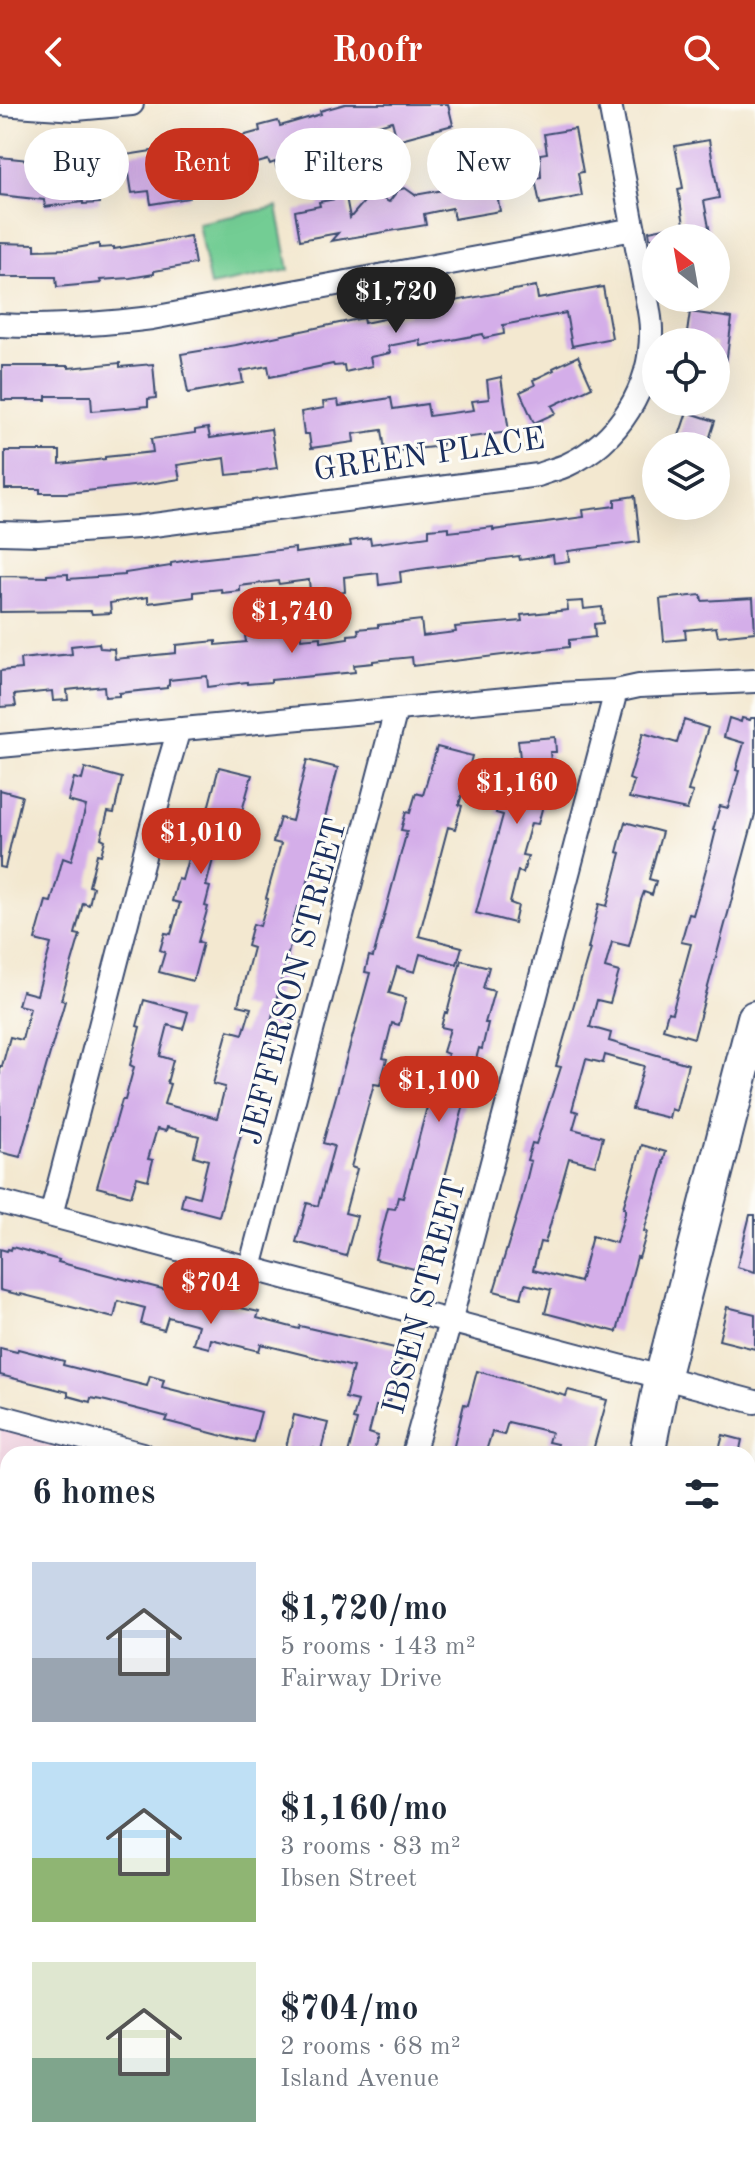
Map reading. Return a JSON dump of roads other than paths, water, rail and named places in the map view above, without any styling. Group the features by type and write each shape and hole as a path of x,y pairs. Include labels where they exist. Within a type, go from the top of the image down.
{"main road":[{"path":"649,1446 662,1378 755,1018"}],"street":[{"path":"0,104 76,109 132,104"},
{"name":"GREEN PLACE","path":"0,533 52,533 196,521 288,506 538,475 567,465 595,448 620,425 638,392 648,361 651,331 610,104"},
{"path":"0,325 38,327 152,318 634,229"},
{"path":"0,746 616,691 639,686 755,681"},
{"name":"IBSEN STREET","path":"415,1446 616,691"},
{"name":"JEFFERSON STREET","path":"250,1268 396,710"},
{"path":"51,1215 179,729"},
{"path":"0,1202 755,1402"},
{"path":"0,1416 112,1446"}]}
